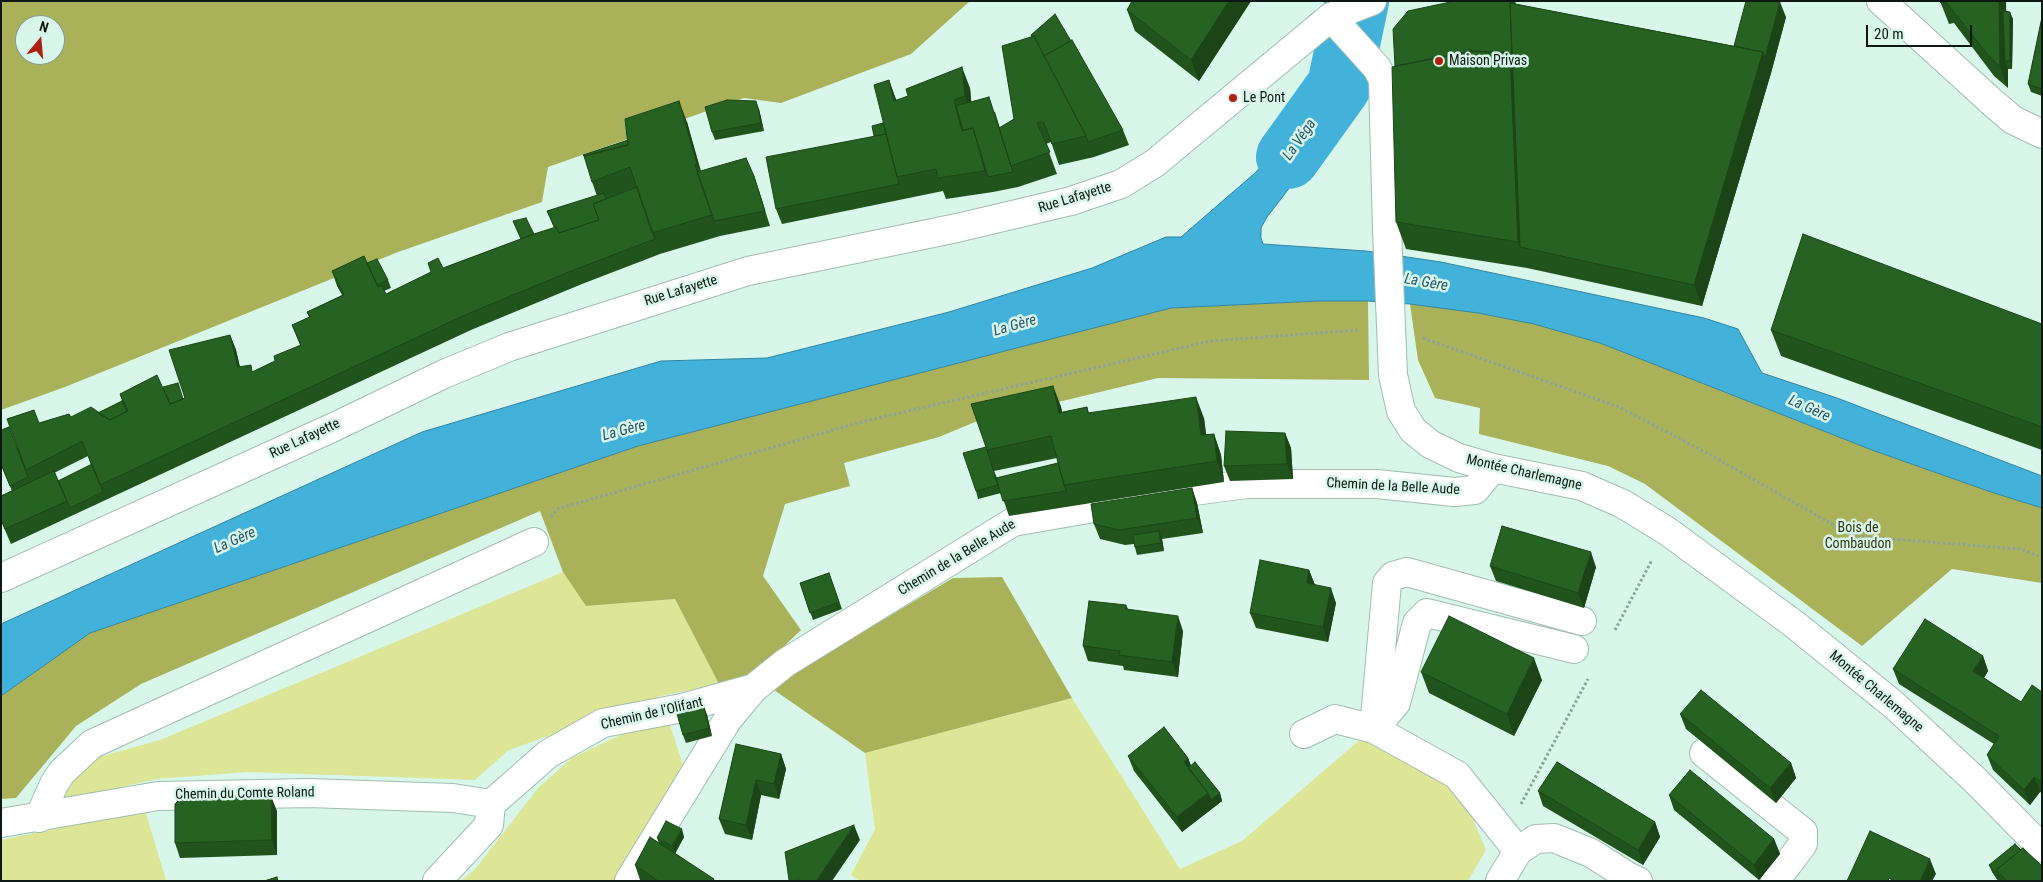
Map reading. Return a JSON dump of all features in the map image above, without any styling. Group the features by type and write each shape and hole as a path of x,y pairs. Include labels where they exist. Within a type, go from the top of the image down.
{"street":[{"name":"Rue Lafayette","path":"1,578 334,427 444,374 509,347 748,271 956,228 1071,201 1121,184 1155,163 1268,70 1328,9 1372,1"},
{"path":"1881,1 2013,120 2042,134"},
{"name":"Montée Charlemagne","path":"1328,9 1377,68 1383,80 1393,375 1401,411 1412,430 1430,444 1459,458 1493,468 1582,486 1623,504 1667,531 1794,624 1894,705 1975,780 2042,848"},
{"name":"Chemin de la Belle Aude","path":"628,881 728,720 754,688 785,662 1013,522 1186,492 1247,484 1377,484 1454,492 1475,490 1493,468"},
{"path":"40,818 54,784 62,772 92,744 534,542"},
{"path":"1374,729 1387,584 1393,576 1407,572 1582,622"},
{"path":"1374,729 1396,703 1416,623 1427,613 1574,649"},
{"name":"Chemin de l'Olifant","path":"491,804 548,754 603,723 682,708 754,688"},
{"path":"1304,734 1335,719 1374,729 1457,775 1511,843"},
{"path":"1704,753 1804,832 1803,844 1776,881"},
{"name":"Chemin du Comte Roland","path":"1,823 40,818 158,796 309,793 453,798 491,804"},
{"path":"437,881 488,825 491,804"},
{"path":"1511,843 1554,838 1591,853 1638,881"},
{"path":"1500,881 1511,843"}],"path":[{"path":"534,542 558,509 865,421 1211,341 1391,327 1619,407 1707,453 1853,536 2019,549 2042,557"},
{"path":"1612,635 1667,531"},
{"path":"1511,843 1588,678"}],"green space":[{"path":"1,1 970,1 911,54 781,103 744,98 548,167 542,202 398,252 65,387 1,410"},
{"path":"1319,301 1368,301 1369,380 1158,378 975,422 939,437 844,463 850,486 785,504 763,576 801,630 753,676 719,684 675,599 586,606 563,572 540,511 141,684 76,726 16,798 1,799 1,696 90,633 638,446 1171,308"},
{"name":"Bois de Combaudon","path":"1410,304 1478,313 1534,324 1600,343 1872,450 2042,508 2042,583 1952,569 1862,646 1645,484 1608,466 1479,434 1480,408 1435,398 1418,360"},
{"path":"563,572 587,606 675,599 719,684 661,696 509,750 475,780 247,772 157,779 58,801 60,793 88,760 160,740"},
{"path":"1002,577 1072,698 865,753 774,690 789,676 953,578"},
{"path":"1072,698 1180,869 1242,841 1362,738 1461,791 1486,850 1468,881 860,881 851,875 875,829 865,753"},
{"path":"669,722 685,771 618,881 461,881 476,868 538,788 572,758 637,727"},
{"path":"145,810 166,880 1,881 1,840"}],"water":[{"name":"La Gère","path":"1334,84 1341,87 1338,125 1267,217 1261,228 1263,244 1366,251 1441,262 1704,318 1738,329 1762,373 1837,398 2042,476 2042,508 1872,450 1600,343 1534,324 1478,313 1410,304 1368,301 1319,301 1171,308 638,446 90,633 1,696 1,624 422,432 661,361 767,358 949,312 1092,268 1166,237 1181,237 1255,173"}],"building":[{"path":"1132,1 1229,1 1191,60 1127,10"},
{"path":"1455,1 1512,1 1510,3 1512,58 1510,53 1471,51 1395,66 1393,29 1408,11"},
{"path":"1746,1 1780,2 1765,58 1763,52 1734,46"},
{"path":"1940,1 1999,1 2000,67 1987,54 1946,2 1941,3"},
{"path":"1510,3 1763,52 1694,285 1520,247"},
{"path":"2003,11 2010,12 2010,61 2005,61"},
{"path":"1055,14 1071,41 1044,56 1034,36 1032,37 1031,35"},
{"path":"2042,17 2042,89 2028,84"},
{"path":"1034,36 1086,136 1052,144 1043,121 1037,123 1050,152 1011,166 999,128 1014,119 1002,46"},
{"path":"1072,40 1123,130 1088,142 1044,56"},
{"path":"1471,51 1510,53 1518,242 1396,222 1392,67"},
{"path":"962,67 965,96 954,100 962,131 973,128 985,171 938,178 936,169 897,177 874,85 889,80 894,101 908,96 906,89"},
{"path":"989,97 1013,172 988,177 973,128 963,130 956,106"},
{"path":"727,100 756,101 761,123 712,132 705,107"},
{"path":"679,101 697,164 695,165 712,215 652,233 630,167 592,182 584,156 628,145 625,119"},
{"path":"883,123 886,134 874,136 872,126"},
{"path":"886,134 899,184 776,209 766,157"},
{"path":"628,140 628,145 583,155"},
{"path":"746,158 765,211 714,221 697,172"},
{"path":"637,187 655,239 465,315 100,485 82,441 26,470 7,419 34,410 39,423 69,414 71,417 91,407 110,420 128,411 120,394 157,375 170,404 185,398 169,350 230,335 238,367 251,365 252,372 275,361 274,356 301,345 292,325 310,317 307,312 344,295 332,271 364,256 378,287 382,286 386,294 431,272 428,263 438,258 443,268 556,227 559,233 599,220 593,204"},
{"path":"604,193 606,199 593,204 599,220 559,233 555,228 547,211"},
{"path":"526,218 534,234 521,239 513,221"},
{"path":"1803,234 2042,324 2042,427 1771,330"},
{"path":"377,259 388,280 377,285 367,263"},
{"path":"178,383 183,399 170,404 163,387"},
{"path":"1053,386 1059,413 1087,407 1088,413 1196,397 1201,435 1214,434 1217,461 1064,485 1051,436 987,450 971,404"},
{"path":"122,401 127,411 110,420 98,413"},
{"path":"9,427 28,477 10,486 1,464 1,430"},
{"path":"1226,431 1285,433 1287,464 1224,466"},
{"path":"986,447 998,485 976,491 963,453"},
{"path":"1058,463 1066,491 1003,501 996,478"},
{"path":"92,464 103,492 70,508 58,481"},
{"path":"54,471 67,501 5,529 1,519 1,496"},
{"path":"1192,488 1197,518 1119,530 1094,524 1091,504"},
{"path":"1502,526 1591,552 1578,593 1490,566"},
{"path":"1159,531 1161,543 1135,547 1133,535"},
{"path":"1260,560 1309,570 1307,583 1331,588 1323,627 1250,613"},
{"path":"829,573 839,602 810,613 800,583"},
{"path":"1089,601 1126,605 1126,609 1178,616 1172,662 1119,655 1120,651 1083,646"},
{"path":"1449,616 1534,658 1507,714 1421,672"},
{"path":"1925,619 1983,656 1973,671 2021,702 2032,685 2042,692 2042,782 2034,777 2024,790 1987,755 1999,736 1893,669"},
{"path":"1701,690 1791,763 1770,788 1680,714"},
{"path":"704,707 709,728 683,735 677,714"},
{"path":"1164,727 1188,758 1184,762 1208,793 1177,817 1128,756"},
{"path":"736,744 781,754 774,784 756,780 746,825 719,819"},
{"path":"1195,762 1220,793 1211,800 1208,793 1188,768"},
{"path":"1557,762 1655,822 1638,850 1538,791"},
{"path":"1690,770 1774,839 1754,865 1669,795"},
{"path":"208,796 271,796 272,840 175,843 175,804 179,800 208,800"},
{"path":"666,821 682,829 672,846 657,838"},
{"path":"854,825 816,881 789,880 785,852"},
{"path":"1870,831 1930,859 1920,881 1894,881 1889,878 1888,881 1847,881"},
{"path":"650,837 714,879 713,881 658,881 635,865"},
{"path":"2015,844 2021,850 1996,870 1999,878 1989,865"},
{"path":"2023,848 2042,866 2042,881 2007,881 1996,870"},
{"path":"277,877 278,881 264,881"}],"waterway":[{"name":"La Véga","path":"1288,157 1339,86 1357,1"}],"place":[{"name":"Maison Privas","path":"1439,61"},
{"name":"Le Pont","path":"1233,98"}]}
